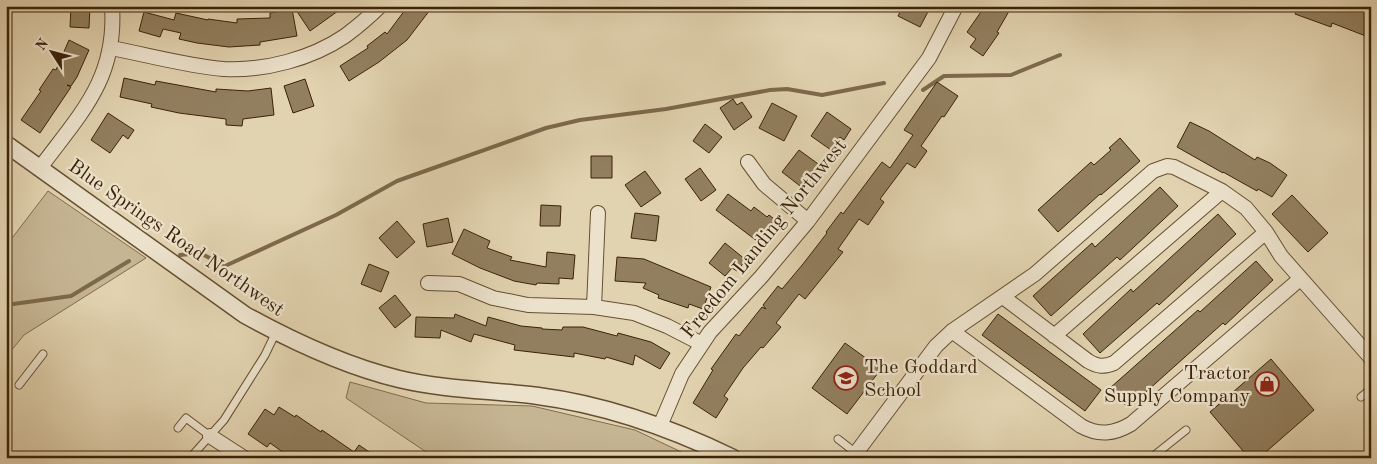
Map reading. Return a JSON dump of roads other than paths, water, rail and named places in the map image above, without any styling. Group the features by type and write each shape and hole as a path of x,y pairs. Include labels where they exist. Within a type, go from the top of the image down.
{"street":[{"path":"40,168 94,94 103,75 111,48 112,6"},
{"path":"111,48 207,66 243,69 264,67 306,56 325,47 344,36 380,6"},
{"name":"Freedom Landing Northwest","path":"660,426 682,374 710,332 761,277 808,221 929,58 956,6"},
{"name":"Blue Springs Road Northwest","path":"6,144 221,299 276,332 349,364 401,379 452,388 561,400 607,409 660,426 732,458"},
{"path":"748,162 764,184 808,221"},
{"path":"842,458 856,455 936,346 952,331 1035,274 1153,171 1160,168 1174,167 1222,191 1246,208 1300,279 1371,358"},
{"path":"1054,336 1222,191"},
{"path":"594,307 598,213"},
{"path":"1003,297 1096,366 1105,366 1114,362 1266,232"},
{"path":"952,331 1080,426 1098,433 1109,433 1121,430 1131,424 1300,279"},
{"path":"428,283 459,284 493,298 528,305 594,307 634,313 651,318 702,344"},
{"path":"210,436 244,458"}],"lane":[{"path":"190,458 224,420 265,355 276,332"},
{"path":"19,385 43,354"},
{"path":"1361,397 1371,389"},
{"path":"178,428 186,418 210,436"},
{"path":"1151,458 1186,430"},
{"path":"838,439 856,455"}],"waterway":[{"path":"923,90 944,76 1011,75 1060,55"},
{"path":"180,255 200,253 225,266 336,215 397,181 546,128 580,120 666,109 770,90 787,89 822,95 884,83"},
{"path":"6,305 71,296 129,261"}],"place":[{"name":"The Goddard School","path":"846,378"},
{"name":"Tractor Supply Company","path":"1267,384"}]}
